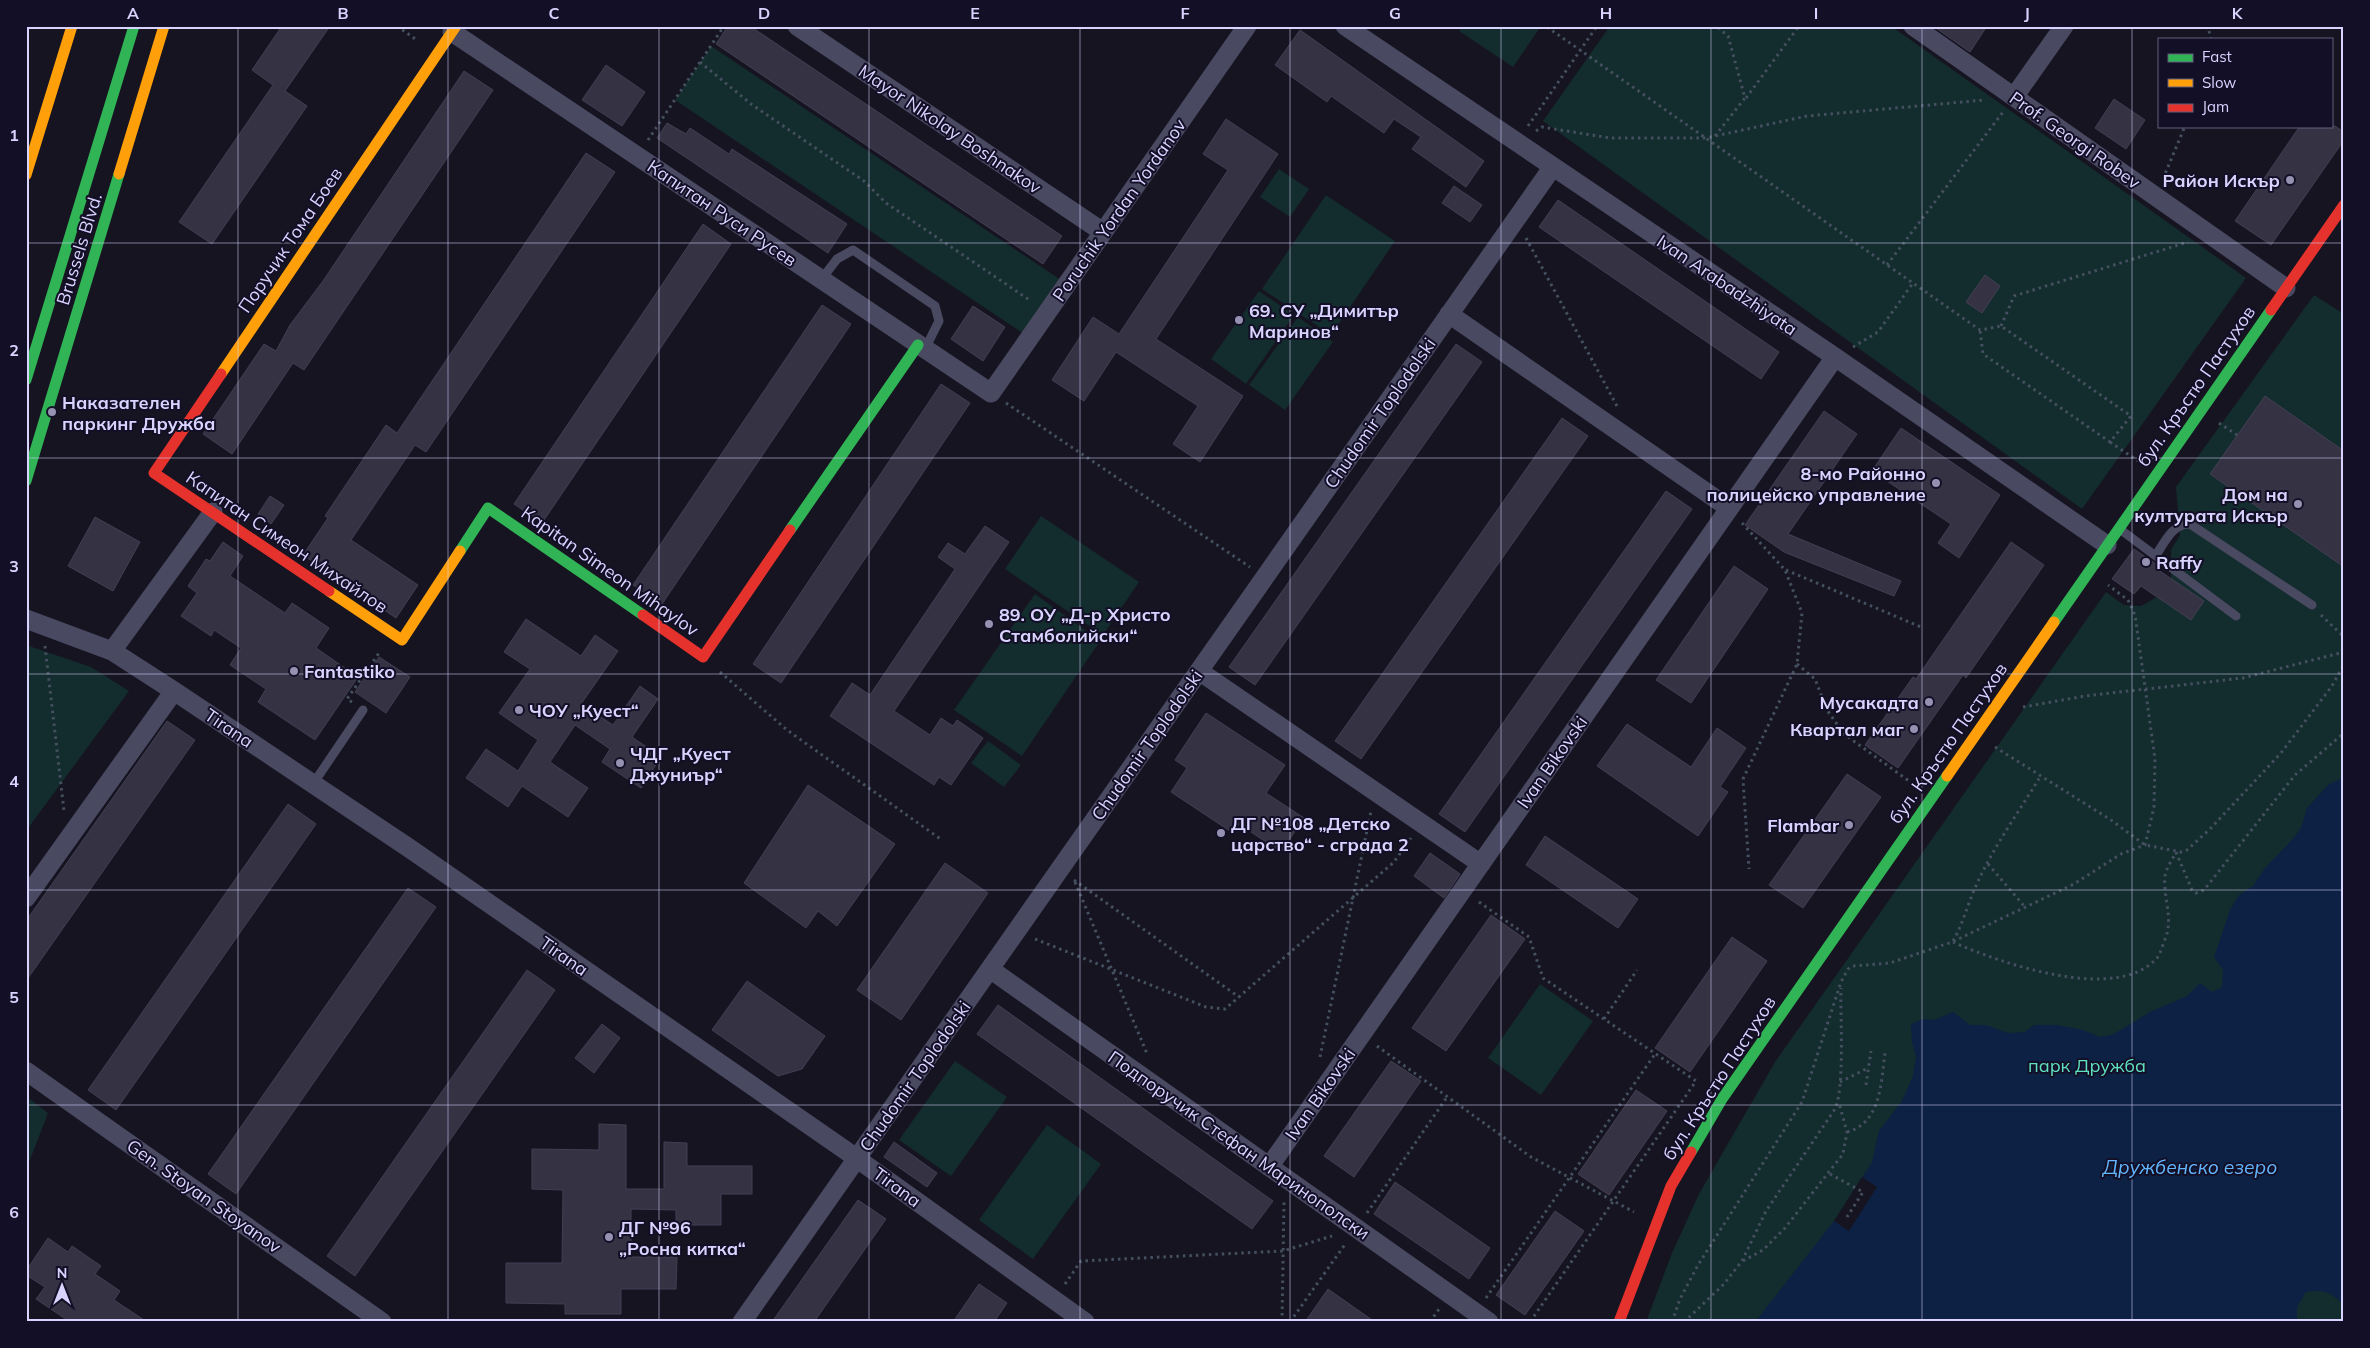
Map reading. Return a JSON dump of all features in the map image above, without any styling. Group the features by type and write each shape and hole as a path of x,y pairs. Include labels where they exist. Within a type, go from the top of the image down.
{"street":[{"path":"26,175 72,26"},
{"name":"Brussels Blvd.","path":"26,380 134,26"},
{"name":"Brussels Blvd.","path":"26,482 164,26"},
{"name":"Мayor Nikolay Boshnakov","path":"797,26 1103,232"},
{"name":"Рoruchik Yordan Yordanov","path":"991,393 1247,26"},
{"name":"Ivan Arabadzhiyata","path":"1345,26 1552,168 1835,357 2107,545"},
{"name":"Prof. Georgi Robev","path":"1912,26 2286,288"},
{"path":"2014,97 2064,26"},
{"name":"Капитан Руси Русев","path":"451,28 637,156 991,393"},
{"name":"Поручик Тома Боев","path":"154,472 451,28"},
{"name":"Chudomir Toplodolski","path":"742,1322 1016,932 1066,875 1199,671 1552,168"},
{"name":"бул. Кръстю Пастухов","path":"1619,1322 1671,1186 1722,1099 2344,205"},
{"path":"1449,314 1729,508"},
{"name":"Кapitan Simeon Mihaylov","path":"703,657 921,347"},
{"name":"Ivan Bikovski","path":"1269,1167 1835,357"},
{"name":"Капитан Симеон Михайлов","path":"154,472 402,640 488,508 703,657"},
{"path":"112,651 213,512"},
{"name":"Tirana","path":"34,622 112,651 174,691 416,853 857,1158 1085,1322"},
{"path":"1199,671 1481,864"},
{"path":"26,898 174,691"},
{"name":"Подпоручик Стефан Маринополски","path":"990,969 1482,1317"},
{"name":"Gen. Stoyan Stoyanov","path":"26,1071 382,1322"}],"lane":[{"path":"821,280 837,259 853,250 913,290 935,306 939,321 921,347"},
{"path":"2156,555 2177,526 2190,524 2312,605"},
{"path":"2118,528 2236,616"},
{"path":"312,784 362,710"}],"path":[{"path":"637,156 724,26"},
{"path":"1516,143 1598,26"},
{"path":"1716,26 1728,36 1745,98"},
{"path":"1715,136 1799,26"},
{"path":"1546,27 1980,330 2001,326 2131,416 2110,442"},
{"path":"2209,31 2211,38"},
{"path":"700,62 751,104 864,181 886,203 1048,312"},
{"path":"1516,143 1542,127 1610,138 1706,138 1807,116 2014,97"},
{"path":"1887,265 2014,97"},
{"path":"2155,197 2185,128"},
{"path":"1516,219 1619,408"},
{"path":"2001,326 2014,296 2210,235"},
{"path":"1835,357 1878,332 1913,283"},
{"path":"1980,330 1983,354 2138,462"},
{"path":"991,393 1264,577"},
{"path":"2216,421 2237,435"},
{"path":"1729,508 1785,570 1802,612 1797,664 1743,779 1749,869"},
{"path":"1785,570 1921,627"},
{"path":"2103,581 2128,600 2132,606 2146,690 2155,760 2154,808 2145,845"},
{"path":"2312,605 2344,637"},
{"path":"34,622 68,840"},
{"path":"362,710 348,699 392,634"},
{"path":"2015,708 2085,696 2243,678 2344,652"},
{"path":"703,657 787,730 942,840"},
{"path":"1797,664 1815,679 1827,710 1844,734 1915,785"},
{"path":"1990,744 2114,822 2145,845 2176,852 2187,850 2197,842 2281,753 2332,686 2344,664"},
{"path":"2176,852 2192,890 2196,893 2204,890 2295,775 2344,733"},
{"path":"1952,942 1964,922 1975,888 2040,777"},
{"path":"1319,1061 1375,791"},
{"path":"1016,932 1206,1007 1225,1009 1394,862 1421,823"},
{"path":"1672,1322 1680,1299 1698,1265 1802,1102 1841,982 1848,969 1853,966 1890,963 1952,942 2074,884 2121,854 2145,845"},
{"path":"1952,942 1999,961 2076,977 2113,979 2136,973 2157,958 2167,934 2169,913 2166,875 2176,852"},
{"path":"1988,864 2025,907"},
{"path":"1066,875 1112,970 1163,1091"},
{"path":"1066,875 1239,997"},
{"path":"1462,890 1529,937 1543,978 1696,1081 1530,1322"},
{"path":"1604,1019 1637,970"},
{"path":"1742,1261 1763,1250 1785,1228 1830,1174 1843,1154 1847,1132 1838,1101 1840,1082 1841,982"},
{"path":"1361,1035 1531,1157 1634,1212"},
{"path":"1866,1085 1870,1051"},
{"path":"1847,1132 1857,1129 1867,1121 1875,1109 1880,1091 1885,1053"},
{"path":"1482,1317 1570,1177 1655,1054"},
{"path":"1840,1082 1868,1068"},
{"path":"1290,1322 1447,1096"},
{"path":"1684,1322 1723,1285 1742,1261 1766,1211 1812,1144 1838,1101"},
{"path":"1269,1167 1284,1193 1282,1322"},
{"path":"1830,1174 1863,1192 1847,1217"},
{"path":"1054,1300 1081,1261 1283,1251 1356,1228"}],"green space":[{"path":"1462,26 1541,26 1513,67 1459,31"},
{"path":"1610,26 1891,26 2246,278 2082,509 1543,121"},
{"path":"711,46 1067,284 1030,338 675,100"},
{"path":"1279,169 1309,189 1290,217 1260,197"},
{"path":"1326,195 1395,241 1331,335 1262,289"},
{"path":"1259,291 1294,315 1246,384 1211,359"},
{"name":"парк Дружба","path":"2314,295 2344,314 2344,1322 1646,1322 1672,1253 1699,1194 1775,1062 2106,592 2124,605 2141,606 2157,597 2171,578 2171,550 2180,535 2176,487"},
{"path":"1298,317 1333,342 1285,410 1249,385"},
{"path":"1041,516 1139,582 1103,635 1005,569"},
{"path":"1035,594 1100,641 1022,756 954,710"},
{"path":"26,645 91,667 129,691 26,831"},
{"path":"988,741 1021,765 1004,787 971,763"},
{"path":"1540,984 1593,1021 1541,1095 1488,1058"},
{"path":"955,1061 1007,1097 951,1176 899,1140"},
{"path":"26,1096 48,1113 26,1170"},
{"path":"1047,1125 1101,1164 1033,1259 979,1220"}],"water":[{"name":"Дружбенско езеро","path":"2344,777 2344,1305 2327,1292 2306,1292 2297,1307 2297,1322 1755,1322 1834,1221 1872,1162 1879,1131 1902,1101 1913,1076 1916,1056 1912,1042 1911,1024 1923,1019 1935,1020 1953,1012 1970,1025 1986,1025 2008,1033 2025,1032 2034,1025 2057,1025 2083,1030 2100,1037 2114,1034 2150,1012 2187,996 2200,983 2212,992 2222,987 2223,970 2214,957 2230,910 2239,895 2253,886 2265,868 2292,840 2301,828 2307,808 2329,784"}],"pier":[{"path":"1862,1177 1877,1187 1849,1231 1834,1221"}],"building":[{"path":"282,26 330,26 285,91 307,106 212,244 179,222 273,85 252,70"},
{"path":"728,26 750,26 1062,236 1043,264 716,44"},
{"path":"1933,26 1987,26 1970,52"},
{"path":"1300,30 1484,161 1466,187 1412,149 1421,137 1394,119 1384,133 1331,96 1327,102 1275,65"},
{"path":"606,65 645,92 622,126 582,100"},
{"path":"464,71 493,90 304,370 293,363 232,454 203,434 264,344 276,351 290,325 323,281"},
{"path":"2114,99 2145,120 2126,149 2095,128"},
{"path":"1226,119 1278,154 1156,339 1243,396 1200,462 1173,444 1198,406 1116,352 1084,401 1052,380 1093,317 1119,334 1228,170 1203,154"},
{"path":"667,123 686,134 690,128 729,154 732,149 847,224 828,253 657,138"},
{"name":"Район Искър","path":"2332,126 2335,126 2344,132 2344,140 2271,245 2235,221 2299,128 2332,128"},
{"path":"586,153 615,172 426,452 415,445 351,540 418,585 396,618 303,555 328,518 325,516 386,425 397,433"},
{"path":"1454,186 1482,205 1470,222 1442,203"},
{"path":"1558,200 1779,352 1761,379 1539,227"},
{"path":"703,224 731,244 542,523 514,504"},
{"path":"1985,275 2000,286 1982,313 1966,302"},
{"path":"822,305 851,324 662,604 633,585"},
{"path":"973,306 1005,327 983,361 951,339"},
{"path":"1456,344 1482,362 1255,685 1229,667"},
{"path":"941,384 970,403 781,683 753,664"},
{"name":"Дом на културата Искър","path":"2265,396 2344,451 2344,567 2210,474"},
{"path":"1824,411 1857,434 1788,534 1901,581 1894,596 1784,552 1745,525"},
{"path":"1562,418 1588,436 1361,759 1335,741"},
{"name":"8-мо Районно полицейско управление","path":"1901,428 2000,495 1959,558 1938,543 1951,524 1872,471"},
{"path":"1666,491 1692,509 1465,832 1439,814"},
{"path":"270,496 284,505 271,524 258,514"},
{"path":"95,517 140,542 113,591 68,566"},
{"path":"985,526 1009,542 894,711 930,735 941,718 953,726 957,720 983,738 951,785 939,777 934,785 830,716 852,683 870,695 955,569 938,557 948,543 965,554"},
{"path":"223,542 243,556 230,576 285,613 292,603 329,628 316,648 358,677 315,740 258,702 266,689 230,665 241,648 214,630 211,636 181,616 197,593 188,586 206,559 210,561"},
{"path":"2011,542 2044,565 1966,678 1963,675 1898,768 1865,745 1913,677 1916,679"},
{"path":"2134,549 2156,564 2154,567 2204,601 2191,620 2141,586 2134,594 2112,579"},
{"path":"1734,566 1768,589 1691,703 1656,680"},
{"path":"526,619 581,656 595,635 618,651 581,704 613,725 640,686 658,699 632,737 661,757 641,788 602,762 610,749 575,725 550,762 588,788 568,817 522,786 508,807 466,778 486,749 518,771 538,740 499,713 530,669 504,652"},
{"path":"379,657 410,677 386,713 355,692"},
{"path":"1206,713 1285,765 1266,793 1304,818 1281,852 1239,824 1233,833 1171,792 1187,768 1175,760"},
{"path":"167,721 195,740 26,981 26,921"},
{"path":"1627,724 1691,767 1717,728 1746,748 1720,787 1728,792 1698,836 1597,766"},
{"path":"1847,774 1881,797 1803,908 1769,885"},
{"path":"808,785 895,844 837,926 818,911 806,928 744,883"},
{"path":"288,804 316,824 116,1110 88,1090"},
{"path":"1545,836 1638,899 1618,928 1526,865"},
{"path":"1430,853 1460,874 1444,898 1414,876"},
{"path":"945,863 988,893 901,1020 857,990"},
{"path":"408,888 436,907 236,1194 208,1174"},
{"path":"1491,915 1525,939 1446,1051 1412,1028"},
{"path":"1732,937 1767,961 1690,1072 1655,1048"},
{"path":"527,970 555,990 355,1276 327,1256"},
{"path":"747,981 825,1036 802,1069 778,1076 712,1030"},
{"path":"998,1005 1273,1201 1252,1229 977,1034"},
{"path":"602,1024 620,1038 594,1073 575,1058"},
{"path":"1391,1061 1421,1081 1354,1177 1324,1156"},
{"path":"1636,1090 1667,1111 1609,1195 1578,1174"},
{"path":"599,1124 626,1125 626,1189 664,1189 664,1142 687,1143 687,1166 752,1166 752,1194 721,1194 721,1225 676,1225 676,1210 631,1209 631,1257 677,1257 676,1289 621,1289 621,1314 565,1314 565,1304 506,1303 506,1263 562,1263 563,1190 532,1189 532,1149 599,1150"},
{"path":"894,1142 937,1173 927,1187 884,1157"},
{"path":"1395,1182 1490,1248 1469,1279 1374,1214"},
{"path":"858,1200 886,1219 814,1322 772,1322"},
{"path":"1555,1211 1584,1231 1525,1315 1496,1295"},
{"path":"48,1238 68,1252 72,1246 101,1266 95,1274 120,1291 114,1300 147,1322 70,1322 36,1299 45,1287 26,1275 26,1271"},
{"path":"979,1284 1007,1303 994,1322 953,1322"},
{"path":"1328,1289 1375,1322 1305,1322"}],"traffic: fast":[{"path":"26,380 134,26"},
{"path":"26,481 119,174"},
{"path":"2054,622 2271,310"},
{"path":"790,530 918,345"},
{"path":"460,551 488,508 643,615"},
{"path":"1691,1152 1722,1099 1947,776"}],"traffic: slow":[{"path":"26,175 72,26"},
{"path":"119,174 164,26"},
{"path":"221,374 456,26"},
{"path":"329,591 402,640 460,551"},
{"path":"1947,776 2054,622"}],"traffic: jam":[{"path":"2271,310 2344,205"},
{"path":"221,374 154,473 329,591"},
{"path":"643,615 703,657 790,530"},
{"path":"1619,1322 1671,1186 1691,1152"}],"place":[{"name":"Район Искър","path":"2290,180"},
{"name":"69. СУ „Димитър Маринов“","path":"1239,320"},
{"name":"Наказателен паркинг Дружба","path":"52,412"},
{"name":"8-мо Районно полицейско управление","path":"1936,483"},
{"name":"Дом на културата Искър","path":"2298,504"},
{"name":"Raffy","path":"2146,562"},
{"name":"89. ОУ „Д-р Христо Стамболийски“","path":"989,624"},
{"name":"Fantastiko","path":"294,671"},
{"name":"Мусакадта","path":"1929,702"},
{"name":"ЧОУ „Куест“","path":"519,710"},
{"name":"Квартал маг","path":"1914,729"},
{"name":"ЧДГ „Куест Джуниър“","path":"620,763"},
{"name":"Flambar","path":"1849,825"},
{"name":"ДГ №108 „Детско царство“ - сграда 2","path":"1221,833"},
{"name":"ДГ №96 „Росна китка“","path":"609,1237"}]}
